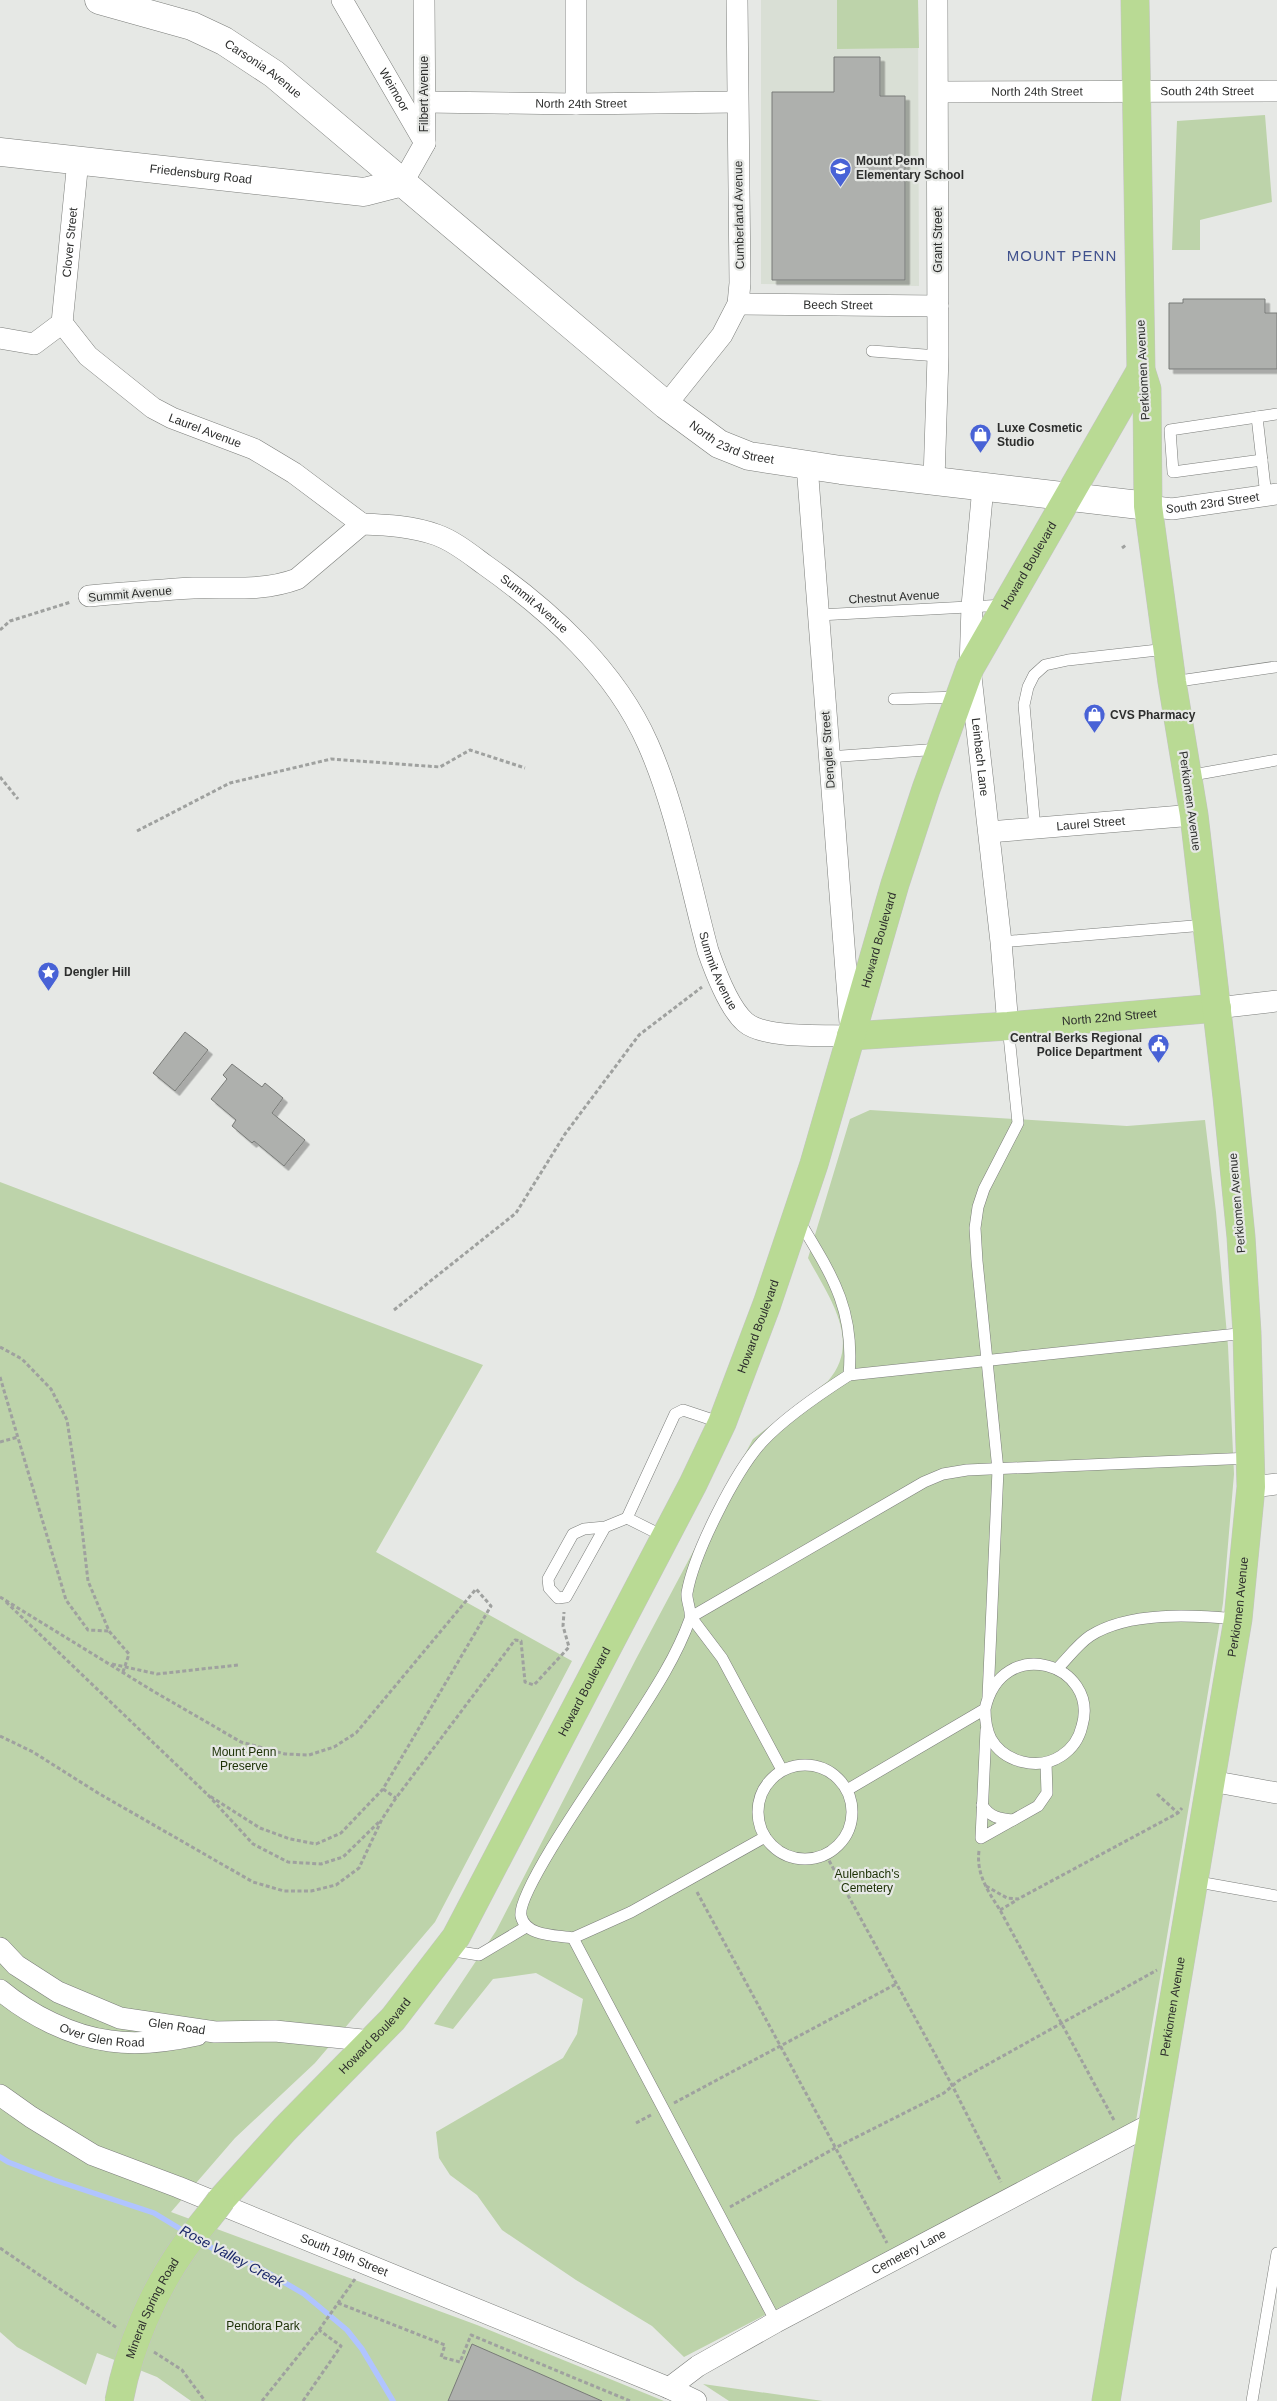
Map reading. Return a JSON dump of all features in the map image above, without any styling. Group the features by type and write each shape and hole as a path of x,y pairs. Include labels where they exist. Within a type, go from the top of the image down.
{"main road":[{"name":"Carsonia Avenue","path":"99,0 192,26 250,57 288,85 402,182"},
{"name":"Perkiomen Avenue","path":"1106,2401 1238,1619 1264,1485 1251,1458 1247,1333 1241,1237 1217,1008 1205,925 1194,815 1167,649 1148,506 1147,390 1141,370 1135,0"},
{"name":"Friedensburg Road","path":"0,152 364,192 402,182"},
{"name":"North 23rd Street","path":"402,182 666,405 719,444 749,456 807,465 1148,506"},
{"name":"Howard Boulevard","path":"221,2200 331,2081 393,2019 447,1950 480,1893 665,1537 722,1423 749,1358 797,1217 852,1036 895,884 940,749 970,668 1141,370"},
{"name":"North 22nd Street","path":"852,1036 1008,1026 1217,1008"},
{"name":"Mineral Spring Road","path":"119,2401 127,2364 158,2292 185,2246 221,2200"}],"street":[{"name":"Weimoor","path":"342,0 424,142"},
{"name":"Filbert Avenue","path":"402,182 424,142 424,0"},
{"path":"576,0 576,104"},
{"name":"Cumberland Avenue","path":"666,405 722,335 738,304 740,283 737,0"},
{"name":"Grant Street","path":"934,480 938,356 937,0"},
{"name":"North 24th Street","path":"938,92 1136,91"},
{"name":"South 24th Street","path":"1136,91 1277,91"},
{"name":"North 24th Street","path":"424,102 576,104 737,102"},
{"name":"Clover Street","path":"62,323 78,160"},
{"name":"Beech Street","path":"738,304 938,306"},
{"path":"0,338 34,344 62,323"},
{"name":"Laurel Avenue","path":"62,323 88,356 153,408 260,453 294,473 362,524"},
{"name":"Dengler Street","path":"807,465 828,757 852,1036"},
{"name":"Leinbach Lane","path":"983,487 972,606 970,668 1001,942 1008,1026"},
{"name":"South 23rd Street","path":"1148,506 1172,509 1272,495"},
{"name":"Summit Avenue","path":"88,596 194,588 255,589 283,584 296,580 362,524 400,526 437,535 460,548 519,589 566,631 598,666 637,723 648,743 665,787 708,951 717,976 723,990 746,1023 786,1035 852,1036"},
{"name":"Laurel Street","path":"989,832 1194,815"},
{"path":"1217,1008 1277,1001"},
{"path":"1209,1791 1277,1793"},
{"name":"Glen Road","path":"0,1948 16,1965 58,1992 120,2018 215,2032 275,2030 372,2041"},
{"name":"Over Glen Road","path":"0,1990 46,2020 82,2035 111,2042 167,2041 215,2032"},
{"name":"South 19th Street","path":"0,2095 31,2117 93,2155 178,2187 669,2388 696,2401"},
{"name":"Cemetery Lane","path":"669,2388 698,2366 776,2322 1010,2200 1152,2123"}],"lane":[{"path":"872,352 938,356"},
{"path":"1262,460 1173,472 1170,430 1277,414"},
{"path":"1257,417 1262,460 1272,495"},
{"name":"Chestnut Avenue","path":"819,615 1005,605"},
{"path":"1035,829 1024,705 1028,687 1034,675 1045,665 1068,660 1167,649"},
{"path":"1172,682 1275,667"},
{"path":"894,699 959,697"},
{"path":"828,757 940,749"},
{"path":"1188,776 1277,760"},
{"path":"1001,942 1205,925"},
{"path":"980,1838 998,1470 975,1228 978,1207 984,1189 1018,1123 1008,1026"},
{"path":"797,1217 832,1276 845,1306 849,1330 849,1375"},
{"path":"782,1770 722,1658 691,1617 687,1594 705,1538 732,1487 762,1442 812,1399 849,1375 1247,1333"},
{"path":"605,1528 566,1597 558,1598 549,1588 548,1579 573,1534 584,1529 605,1528 627,1518 675,1414 683,1410 722,1423"},
{"path":"765,1837 631,1912 573,1938 534,1932 526,1927 521,1915 522,1905 532,1885 591,1785 606,1767 669,1665 691,1617 924,1482 943,1474 967,1470 1251,1458"},
{"path":"627,1518 665,1537"},
{"path":"1057,1669 1089,1637 1112,1625 1141,1618 1209,1616 1238,1619"},
{"path":"986,1725 992,1740 1002,1752 1015,1760 1030,1764 1046,1763 1060,1757 1072,1748 1080,1734 1084,1720 1084,1704 1078,1690 1069,1678 1057,1669 1040,1664 1024,1665 1008,1671 996,1682 988,1697"},
{"path":"847,1790 985,1709"},
{"path":"980,1838 1038,1806 1047,1793 1046,1763"},
{"path":"804,1765 826,1769 838,1778 847,1790 852,1812 847,1834 838,1846 826,1855 812,1859 799,1859 785,1855 765,1837 759,1822 760,1800 770,1779 782,1770 804,1765"},
{"path":"982,1805 994,1817 1013,1820"},
{"path":"1193,1881 1277,1896"},
{"path":"447,1950 479,1955 526,1927"},
{"path":"573,1938 776,2322"},
{"path":"1252,2401 1277,2253"}],"path":[{"path":"1122,548 1126,544"},
{"name":"Summit Avenue","path":"0,630 10,621 88,596"},
{"path":"137,831 230,783 331,759 440,767 470,750 525,768"},
{"path":"0,777 18,799"},
{"path":"394,1310 516,1213 565,1134 639,1034 717,976"},
{"path":"0,1347 22,1360 51,1389 67,1420 77,1484 88,1581 109,1631 129,1654 123,1672"},
{"path":"0,1378 66,1600 88,1630 109,1631"},
{"path":"0,1442 18,1437"},
{"path":"0,1597 241,1742 285,1754 309,1755 334,1747 356,1733 476,1589 491,1606 383,1789 341,1833 316,1844 290,1839 260,1828 208,1795"},
{"path":"0,1597 208,1795 253,1844 288,1862 321,1864 343,1857 382,1818 515,1640 521,1641 525,1682 534,1685 569,1646 563,1626 566,1597"},
{"path":"109,1664 157,1674 238,1665"},
{"path":"0,1736 33,1752 98,1793 253,1882 284,1891 311,1891 336,1885 359,1868 382,1818"},
{"path":"383,1789 396,1798"},
{"path":"1000,1910 1178,1813 1184,1806 1187,1796 1209,1791"},
{"path":"1157,1794 1178,1813"},
{"path":"980,1838 978,1857 984,1884 1117,2125"},
{"path":"826,1855 953,2087 1010,2200"},
{"path":"690,1880 896,2259"},
{"path":"984,1884 1007,1898 1018,1899"},
{"path":"718,2213 835,2148 953,2087 958,2081 1158,1970 1164,1968 1178,1969"},
{"path":"636,2123 896,1984"},
{"path":"0,2248 125,2333"},
{"path":"262,2401 319,2330 366,2264"},
{"path":"338,2303 445,2345 441,2357 460,2362 471,2335 630,2401"},
{"path":"303,2401 341,2346 319,2330"},
{"path":"149,2349 182,2370 205,2401"}],"shaded area":[{"name":"Mount Penn Elementary School","path":"761,0 918,0 919,286 761,284"}],"green space":[{"path":"837,0 918,0 919,48 837,49"},
{"path":"1265,115 1272,202 1200,220 1200,250 1172,250 1177,121"},
{"name":"Aulenbach's Cemetery","path":"870,1110 1127,1126 1205,1120 1216,1212 1228,1346 1234,1474 1223,1603 1136,2121 684,2357 652,2326 576,2280 502,2230 477,2195 450,2175 439,2158 436,2132 563,2058 577,2034 583,1999 536,1973 493,1979 453,2029 434,2024 496,1931 636,1659 753,1439 828,1381 838,1366 842,1350 839,1319 808,1258 850,1119"},
{"name":"Mount Penn Preserve","path":"0,1182 483,1365 376,1552 572,1661 435,1922 315,2063 235,2138 171,2212 477,2325 664,2401 191,2401 157,2377 97,2353 86,2385 17,2347 0,2332"},
{"path":"703,2384 823,2401 729,2401"}],"building":[{"path":"834,57 880,57 880,96 905,96 905,280 772,280 772,92 834,92"},
{"path":"1183,299 1265,299 1265,313 1277,313 1277,369 1169,369 1169,303 1183,303"},
{"path":"185,1032 208,1050 175,1091 153,1073"},
{"path":"232,1064 262,1087 265,1083 283,1098 272,1113 305,1140 284,1166 254,1141 252,1143 232,1126 236,1120 211,1099 227,1079 223,1075"},
{"path":"472,2344 602,2401 448,2401"}],"waterway":[{"name":"Rose Valley Creek","path":"0,2157 54,2180 154,2213 187,2233"},
{"name":"Rose Valley Creek","path":"199,2241 233,2259 253,2264 304,2294 347,2330 362,2349 393,2401"}],"place":[{"name":"Mount Penn Elementary School","path":"840,187"},
{"name":"Luxe Cosmetic Studio","path":"981,454"},
{"name":"CVS Pharmacy","path":"1094,734"},
{"name":"Dengler Hill","path":"48,991"},
{"name":"Central Berks Regional Police Department","path":"1158,1064"}],"district":[{"name":"MOUNT PENN","path":"1062,256"}],"park label":[{"name":"Pendora Park","path":"263,2326"}]}
